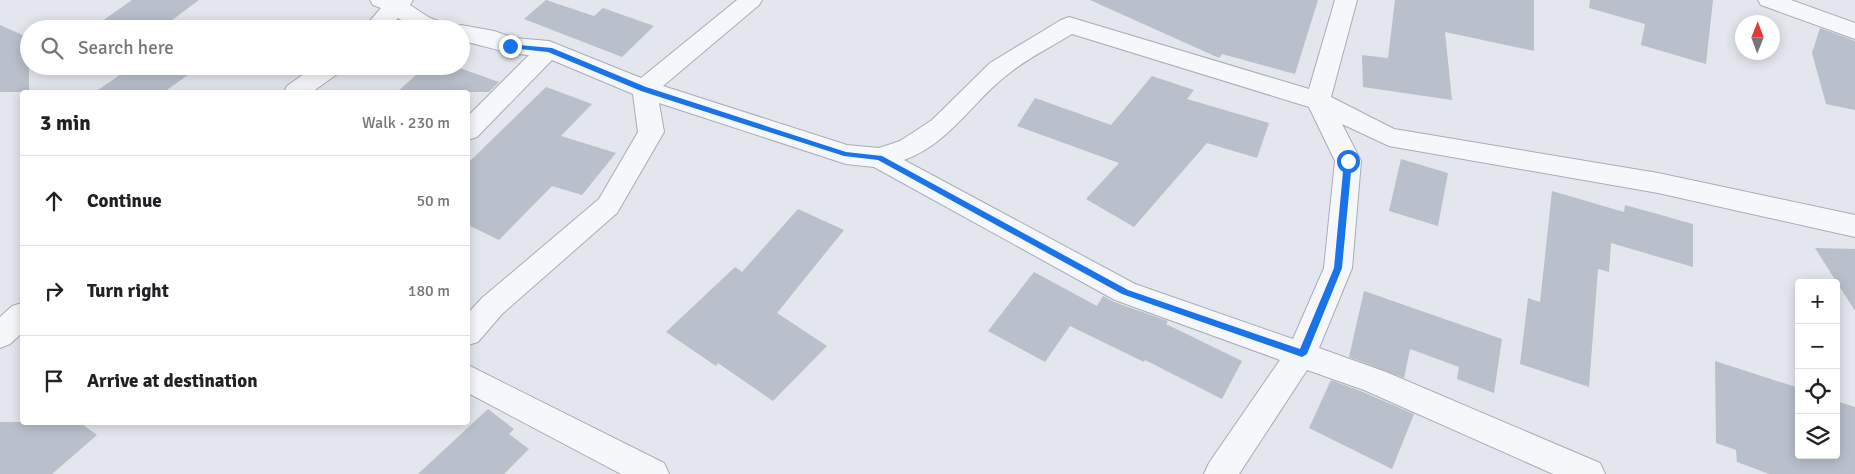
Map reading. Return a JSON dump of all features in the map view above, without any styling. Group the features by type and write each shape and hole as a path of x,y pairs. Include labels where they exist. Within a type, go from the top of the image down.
{"street":[{"path":"644,89 752,0"},
{"path":"1220,474 1302,354 1338,268 1348,161 1318,101 1346,0"},
{"path":"1769,0 1855,31"},
{"path":"381,20 393,3 418,20"},
{"path":"879,158 909,148 941,126 998,69 1069,25 1318,101 1389,137 1658,183 1855,226"},
{"path":"470,35 494,39 510,46 549,49 644,89 846,154 879,158 1125,292 1375,381 1589,474"},
{"path":"470,129 549,49"},
{"path":"299,90 320,75"},
{"path":"470,331 492,306 608,206 651,132 644,89"},
{"path":"0,335 20,317"},
{"path":"470,379 652,474"}],"building":[{"path":"132,0 199,0 172,20 104,20"},
{"path":"546,0 594,16 603,8 654,26 622,57 524,19"},
{"path":"1090,0 1318,0 1295,74 1222,54 1219,58"},
{"path":"1395,0 1534,0 1534,51 1445,32 1452,100 1363,87 1362,55 1388,58"},
{"path":"1590,0 1713,0 1706,64 1641,45 1645,24 1589,8"},
{"path":"0,25 20,34 20,75 29,75 29,90 0,92"},
{"path":"1820,28 1855,41 1855,110 1826,104 1812,53"},
{"path":"470,72 499,82 489,92 470,92 470,90 399,90 416,75 470,75"},
{"path":"120,75 188,75 167,90 98,90"},
{"path":"1152,76 1194,90 1187,99 1269,123 1257,158 1207,143 1134,227 1086,199 1119,163 1017,126 1035,98 1111,125"},
{"path":"546,87 592,104 561,136 616,153 582,195 552,186 499,240 470,226 470,161"},
{"path":"1401,159 1448,173 1438,226 1389,211"},
{"path":"1552,191 1624,212 1625,205 1693,224 1693,267 1611,243 1609,272 1598,269 1589,387 1520,364 1528,298 1540,302"},
{"path":"798,209 844,230 777,313 827,346 773,401 718,363 716,366 666,332 735,267 742,272"},
{"path":"1815,248 1855,249 1855,311 1840,287 1840,279 1835,279"},
{"path":"1034,272 1097,306 1103,296 1114,302 1168,321 1166,324 1242,361 1222,399 1145,360 1144,362 1070,326 1045,362 988,331"},
{"path":"1364,291 1502,339 1494,393 1457,379 1459,367 1410,349 1404,378 1349,357"},
{"path":"1715,361 1795,387 1795,459 1840,459 1840,402 1855,407 1855,474 1769,474 1737,462 1736,450 1716,443"},
{"path":"1331,380 1414,414 1392,469 1309,428"},
{"path":"488,409 514,429 509,434 529,449 504,474 418,474"},
{"path":"0,422 20,422 20,425 83,425 97,435 52,474 0,474"}],"route":[{"path":"510,46 549,49 644,89 846,154 879,158 1125,292 1302,354 1338,268 1348,161"}]}
